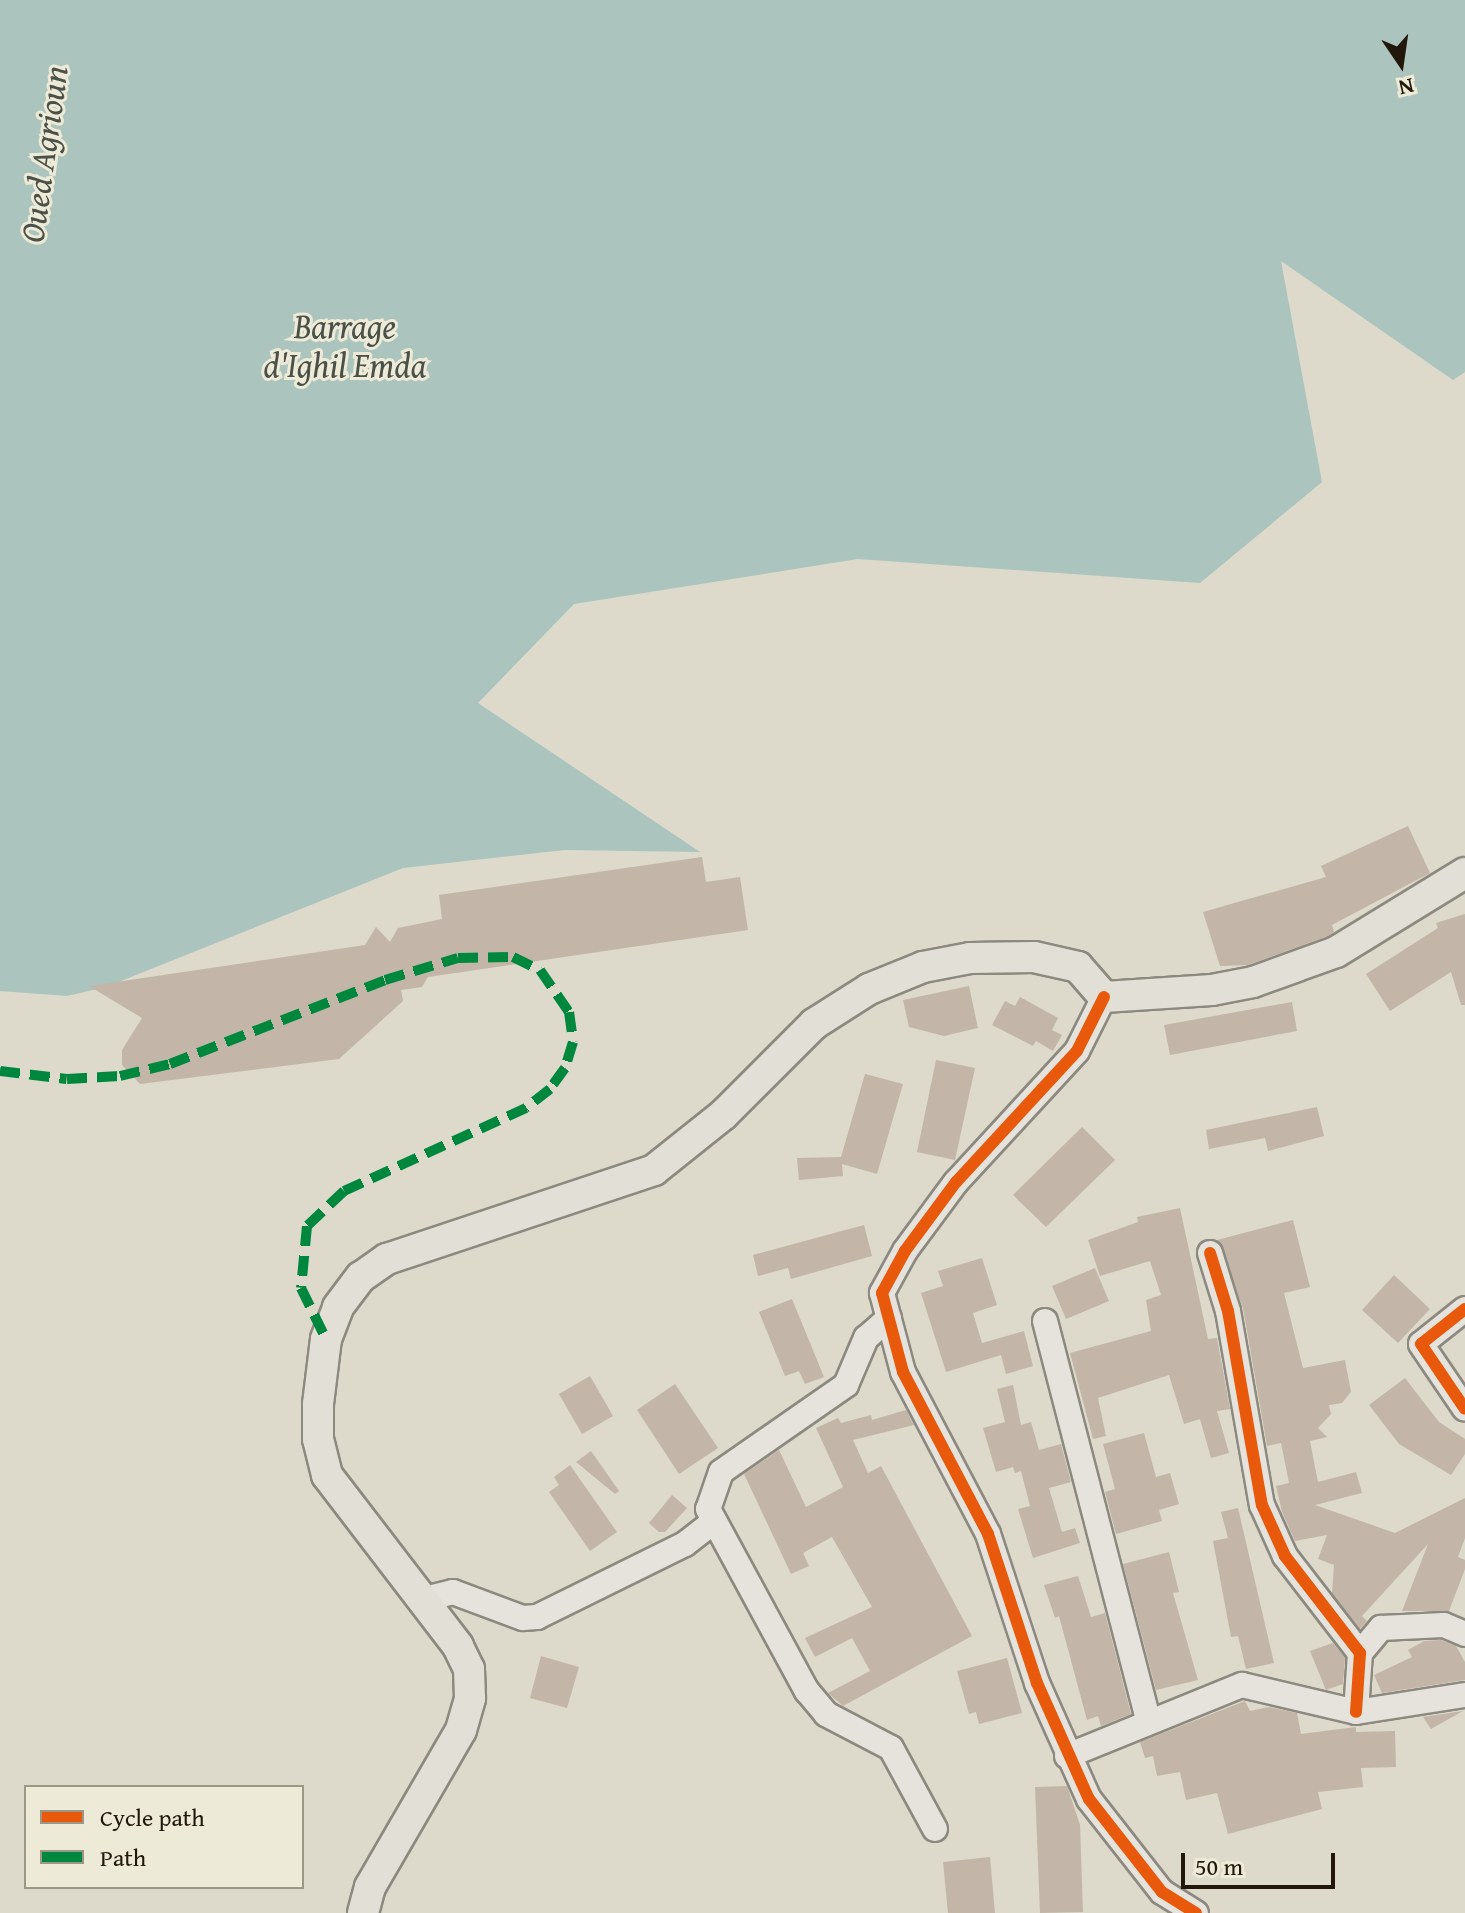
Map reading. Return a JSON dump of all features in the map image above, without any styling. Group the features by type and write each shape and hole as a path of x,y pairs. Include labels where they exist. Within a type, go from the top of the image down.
{"main road":[{"path":"363,1913 370,1887 461,1730 470,1698 469,1669 458,1646 341,1499 327,1475 318,1439 326,1339 338,1307 361,1277 387,1259 654,1170 723,1115 814,1024 869,989 923,967 970,958 1034,957 1078,967 1104,997 1212,990 1295,969 1336,952 1465,873"}],"street":[{"path":"1104,997 1077,1051 956,1182 905,1251 882,1293 903,1372 988,1534 1037,1683 1067,1756 1089,1799 1162,1892 1196,1913"},
{"path":"1210,1253 1228,1311 1262,1505 1285,1556 1360,1653"},
{"path":"1465,1309 1421,1344 1465,1409"},
{"path":"889,1318 866,1338 846,1385 721,1472 708,1509 807,1691 826,1714 891,1748 935,1829"},
{"path":"1045,1321 1148,1720"},
{"path":"421,1600 453,1592 523,1618 537,1617 685,1544 714,1521"},
{"path":"1356,1712 1360,1653 1381,1628 1444,1625 1465,1634"},
{"path":"1067,1756 1148,1720 1242,1685 1356,1712 1465,1695"}],"water":[{"name":"Barrage d'Ighil Emda","path":"0,0 1465,0 1465,372 1453,380 1281,261 1322,482 1200,583 858,559 574,604 478,703 700,852 565,850 403,868 106,987 67,996 0,991"}],"building":[{"path":"1408,826 1430,873 1332,925 1334,932 1328,936 1248,965 1220,966 1203,912 1326,877 1321,866"},
{"path":"702,857 706,882 740,877 748,930 428,977 422,987 401,990 403,1001 339,1059 140,1084 122,1065 122,1050 142,1018 89,986 365,945 376,927 390,942 398,928 442,919 439,895"},
{"path":"1465,914 1465,1005 1461,1005 1451,972 1390,1011 1366,974 1438,928 1436,923"},
{"path":"969,986 978,1028 944,1036 909,1027 903,1000"},
{"path":"1020,997 1058,1018 1052,1030 1062,1035 1053,1051 1036,1041 1033,1046 992,1025 1005,1001 1015,1006"},
{"path":"1292,1002 1297,1031 1170,1055 1164,1025"},
{"path":"936,1060 975,1068 955,1160 917,1152"},
{"path":"865,1074 903,1084 877,1174 842,1164 843,1176 799,1180 797,1158 841,1157"},
{"path":"1317,1107 1324,1136 1268,1151 1265,1138 1209,1149 1206,1130"},
{"path":"1082,1127 1115,1160 1046,1227 1013,1195"},
{"path":"1180,1208 1208,1339 1217,1338 1230,1409 1217,1411 1229,1453 1211,1458 1200,1419 1184,1424 1169,1375 1098,1398 1106,1436 1093,1439 1070,1353 1151,1331 1146,1300 1161,1295 1150,1261 1100,1276 1088,1240 1138,1222 1137,1217"},
{"path":"1293,1220 1310,1287 1284,1293 1303,1368 1345,1360 1351,1392 1342,1403 1329,1405 1331,1414 1318,1428 1327,1437 1310,1441 1318,1482 1356,1472 1362,1493 1315,1505 1395,1533 1465,1498 1465,1538 1458,1557 1465,1560 1465,1569 1449,1611 1402,1611 1428,1544 1362,1616 1367,1621 1360,1629 1332,1593 1334,1565 1318,1559 1327,1535 1295,1541 1282,1512 1276,1486 1289,1483 1281,1443 1267,1446 1243,1308 1217,1240"},
{"path":"864,1225 872,1256 791,1279 788,1268 758,1276 753,1255"},
{"path":"982,1258 997,1305 973,1313 982,1343 1024,1331 1033,1366 1006,1374 1001,1355 946,1372 921,1293 943,1286 938,1271"},
{"path":"1095,1268 1109,1301 1066,1319 1052,1286"},
{"path":"1394,1275 1430,1309 1398,1343 1362,1310"},
{"path":"792,1299 824,1377 805,1384 799,1371 785,1376 759,1312"},
{"path":"590,1376 613,1416 582,1434 559,1394"},
{"path":"1405,1378 1439,1422 1465,1439 1465,1454 1451,1475 1399,1444 1369,1405"},
{"path":"675,1384 718,1448 679,1474 637,1410"},
{"path":"1013,1385 1021,1425 1031,1422 1039,1450 1061,1444 1071,1482 1049,1488 1062,1532 1075,1528 1080,1543 1033,1558 1018,1509 1030,1506 1021,1471 1015,1473 1013,1467 996,1472 983,1428 1005,1422 997,1389"},
{"path":"906,1410 914,1425 853,1440 868,1473 881,1466 972,1636 843,1706 828,1693 870,1671 852,1638 815,1657 805,1638 872,1607 832,1537 803,1553 809,1566 791,1574 744,1474 779,1450 806,1507 843,1487 816,1428 838,1418 841,1423 871,1415 872,1420"},
{"path":"1144,1433 1156,1477 1170,1473 1179,1504 1159,1510 1162,1521 1116,1534 1105,1492 1115,1489 1103,1444"},
{"path":"591,1451 619,1491 615,1494 576,1462"},
{"path":"570,1465 617,1532 590,1551 549,1492 559,1485 554,1477"},
{"path":"672,1495 687,1508 665,1532 659,1532 649,1523"},
{"path":"1238,1508 1274,1663 1246,1669 1238,1636 1231,1637 1213,1541 1228,1538 1221,1512"},
{"path":"1169,1552 1179,1592 1173,1593 1198,1680 1156,1690 1123,1564"},
{"path":"1078,1576 1091,1617 1105,1613 1131,1714 1101,1726 1098,1716 1087,1720 1059,1616 1055,1618 1044,1585"},
{"path":"1441,1640 1456,1646 1465,1662 1465,1680 1382,1693 1374,1675 1412,1657 1408,1650 1424,1641"},
{"path":"1333,1643 1345,1658 1343,1684 1326,1690 1310,1651"},
{"path":"541,1656 579,1667 567,1708 530,1698"},
{"path":"1007,1658 1022,1713 979,1724 976,1712 969,1714 957,1671"},
{"path":"1245,1701 1250,1711 1269,1707 1297,1713 1301,1734 1356,1727 1356,1732 1395,1731 1396,1767 1361,1768 1363,1787 1318,1792 1322,1809 1228,1834 1217,1793 1186,1800 1180,1772 1157,1776 1153,1756 1145,1758 1140,1742"},
{"path":"1463,1711 1431,1729 1423,1717"},
{"path":"1067,1786 1080,1825 1083,1912 1040,1913 1035,1787"},
{"path":"990,1857 995,1913 948,1913 943,1862"}],"marked path":[{"path":"0,1071 67,1079 120,1076 170,1064 385,980 458,958 513,957 540,970 569,1012 573,1042 565,1068 550,1089 526,1108 344,1191 307,1226 301,1288 326,1339"}],"cycle path":[{"path":"1104,997 1077,1051 956,1182 905,1251 882,1293 903,1372 988,1534 1037,1683 1089,1799 1162,1892 1196,1913"},
{"path":"1210,1253 1228,1311 1262,1505 1285,1556 1360,1653 1356,1712"},
{"path":"1465,1309 1421,1344 1465,1409"}],"water label":[{"name":"Oued Agrioun","path":"43,154"}]}
